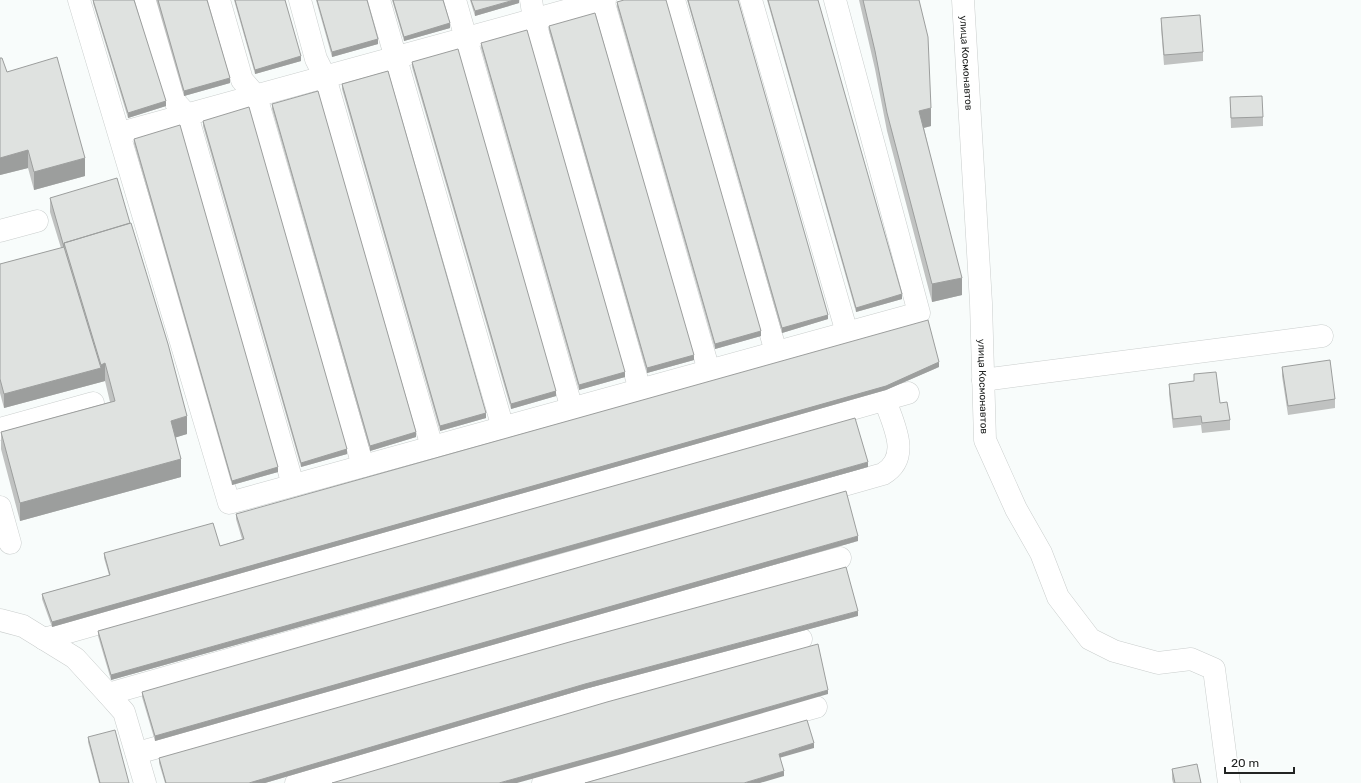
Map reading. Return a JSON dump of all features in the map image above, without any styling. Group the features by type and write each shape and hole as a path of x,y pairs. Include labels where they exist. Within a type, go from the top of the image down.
{"street":[{"path":"79,0 120,133 229,503 919,313 835,0"},
{"path":"146,0 176,103 187,115 294,486"},
{"path":"219,0 242,80 256,96 363,466"},
{"path":"300,0 316,59 325,77 432,447"},
{"path":"380,0 503,428"},
{"path":"455,0 572,409"},
{"path":"120,133 466,38 533,10 604,0 709,371"},
{"path":"674,0 776,352"},
{"path":"751,0 847,333"},
{"name":"улица Космонавтов","path":"962,0 972,139 985,440 1016,509 1041,553 1058,597 1090,639 1114,651 1158,663 1191,659 1214,669 1230,783"},
{"path":"533,10 640,390"},
{"path":"0,231 37,221"},
{"path":"983,380 1322,336"},
{"path":"44,639 908,393"},
{"path":"108,694 883,474 889,470 894,463 900,446 886,400"},
{"path":"0,429 93,403"},
{"path":"0,507 10,543"},
{"path":"138,753 840,558"},
{"path":"0,620 23,626 76,658 124,712 138,753 145,783"},
{"path":"296,783 801,638"},
{"path":"543,783 816,706"}],"building":[{"path":"93,0 134,0 166,101 128,113"},
{"path":"158,0 207,0 230,78 184,91"},
{"path":"235,0 285,0 301,56 255,70"},
{"path":"317,0 367,0 378,39 332,52"},
{"path":"393,0 443,0 450,23 404,37"},
{"path":"471,0 514,0 475,11"},
{"path":"624,0 666,0 761,331 715,344 617,2"},
{"path":"688,0 738,0 828,315 782,328"},
{"path":"768,0 818,0 902,294 856,308"},
{"path":"863,0 919,0 928,37 931,108 919,111 962,278 932,284 887,113"},
{"path":"595,13 694,355 647,368 549,26"},
{"path":"1200,15 1203,52 1164,55 1161,18"},
{"path":"527,30 625,372 579,385 481,43"},
{"path":"458,49 556,391 511,404 412,62"},
{"path":"57,57 85,158 34,172 28,150 0,158 0,58 2,58 7,72"},
{"path":"388,71 486,413 440,426 342,84"},
{"path":"318,91 416,432 370,446 272,104"},
{"path":"1262,96 1263,117 1231,118 1230,97"},
{"path":"249,107 347,449 301,463 203,121"},
{"path":"180,125 278,467 232,481 134,139"},
{"path":"117,178 130,223 64,243 64,247 50,198"},
{"path":"131,223 168,344 187,416 171,421 181,459 20,503 1,432 115,401 105,363 101,365 64,243"},
{"path":"64,247 101,368 4,394 0,379 0,264"},
{"path":"928,320 939,362 886,386 52,622 42,594 110,575 104,553 213,523 220,546 244,539 236,514"},
{"path":"1330,360 1335,399 1288,406 1282,367"},
{"path":"1216,372 1220,403 1227,402 1230,420 1202,423 1201,416 1173,419 1169,384 1194,381 1194,374"},
{"path":"855,418 868,462 111,675 98,631"},
{"path":"846,491 858,536 155,736 142,692"},
{"path":"846,567 858,611 585,684 249,783 166,783 159,758 573,641"},
{"path":"818,644 828,690 622,749 499,783 332,783 607,702"},
{"path":"807,720 814,743 779,754 784,771 744,783 585,783"},
{"path":"115,730 129,783 100,783 88,737"},
{"path":"1197,764 1201,783 1175,783 1172,769"}]}
